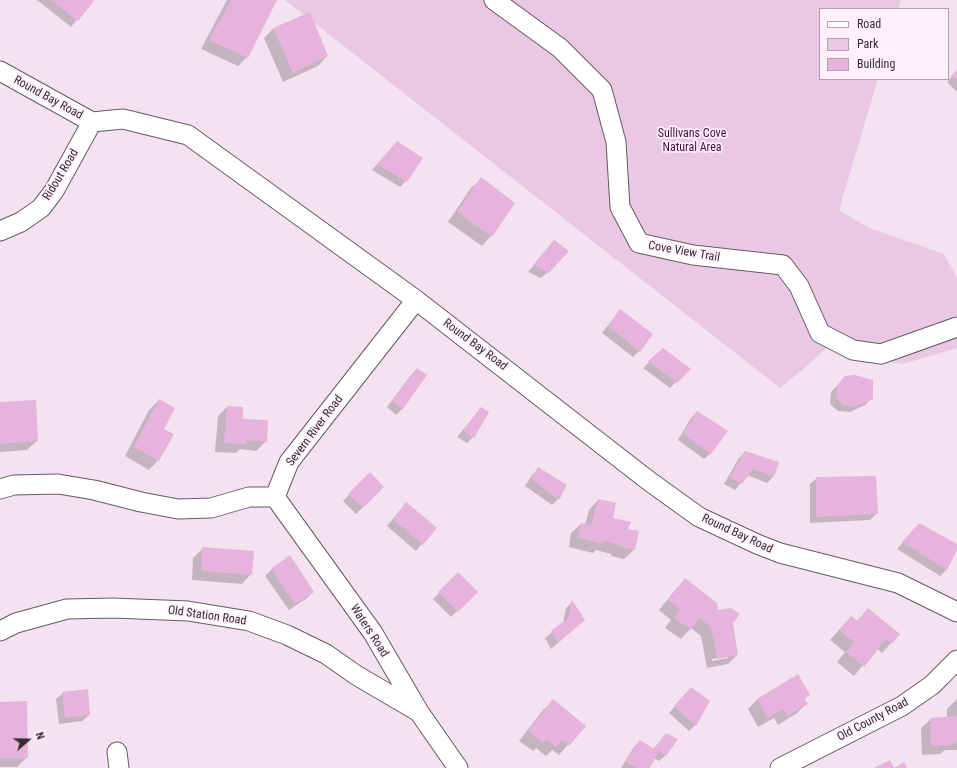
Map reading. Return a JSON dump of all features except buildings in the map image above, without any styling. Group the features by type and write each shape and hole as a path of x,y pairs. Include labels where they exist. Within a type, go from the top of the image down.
{"street":[{"name":"Cove View Trail","path":"494,0 560,48 602,90 616,142 620,206 639,243 693,255 783,265 799,286 820,332 853,350 881,354 957,327"},
{"name":"Round Bay Road","path":"0,71 92,122 123,119 188,135 416,300 649,481 699,517 780,553 898,583 957,612"},
{"name":"Ridout Road","path":"0,231 21,222 41,208 54,191 92,122"},
{"name":"Severn River Road","path":"275,497 289,462 416,300"},
{"path":"0,489 14,485 58,484 94,490 141,502 178,509 210,508 250,497 275,497"},
{"name":"Waters Road","path":"275,497 373,633 419,712 458,768"},
{"name":"Old Station Road","path":"0,631 16,623 68,609 113,608 188,611 249,621 287,635 326,654 356,675 419,712"},
{"name":"Old County Road","path":"780,768 902,706 932,685 957,660"}],"green space":[{"name":"Sullivans Cove Natural Area","path":"285,0 901,0 898,8 819,8 819,80 878,80 839,210 869,228 944,254 957,278 957,348 903,364 865,358 831,344 780,388"}]}
